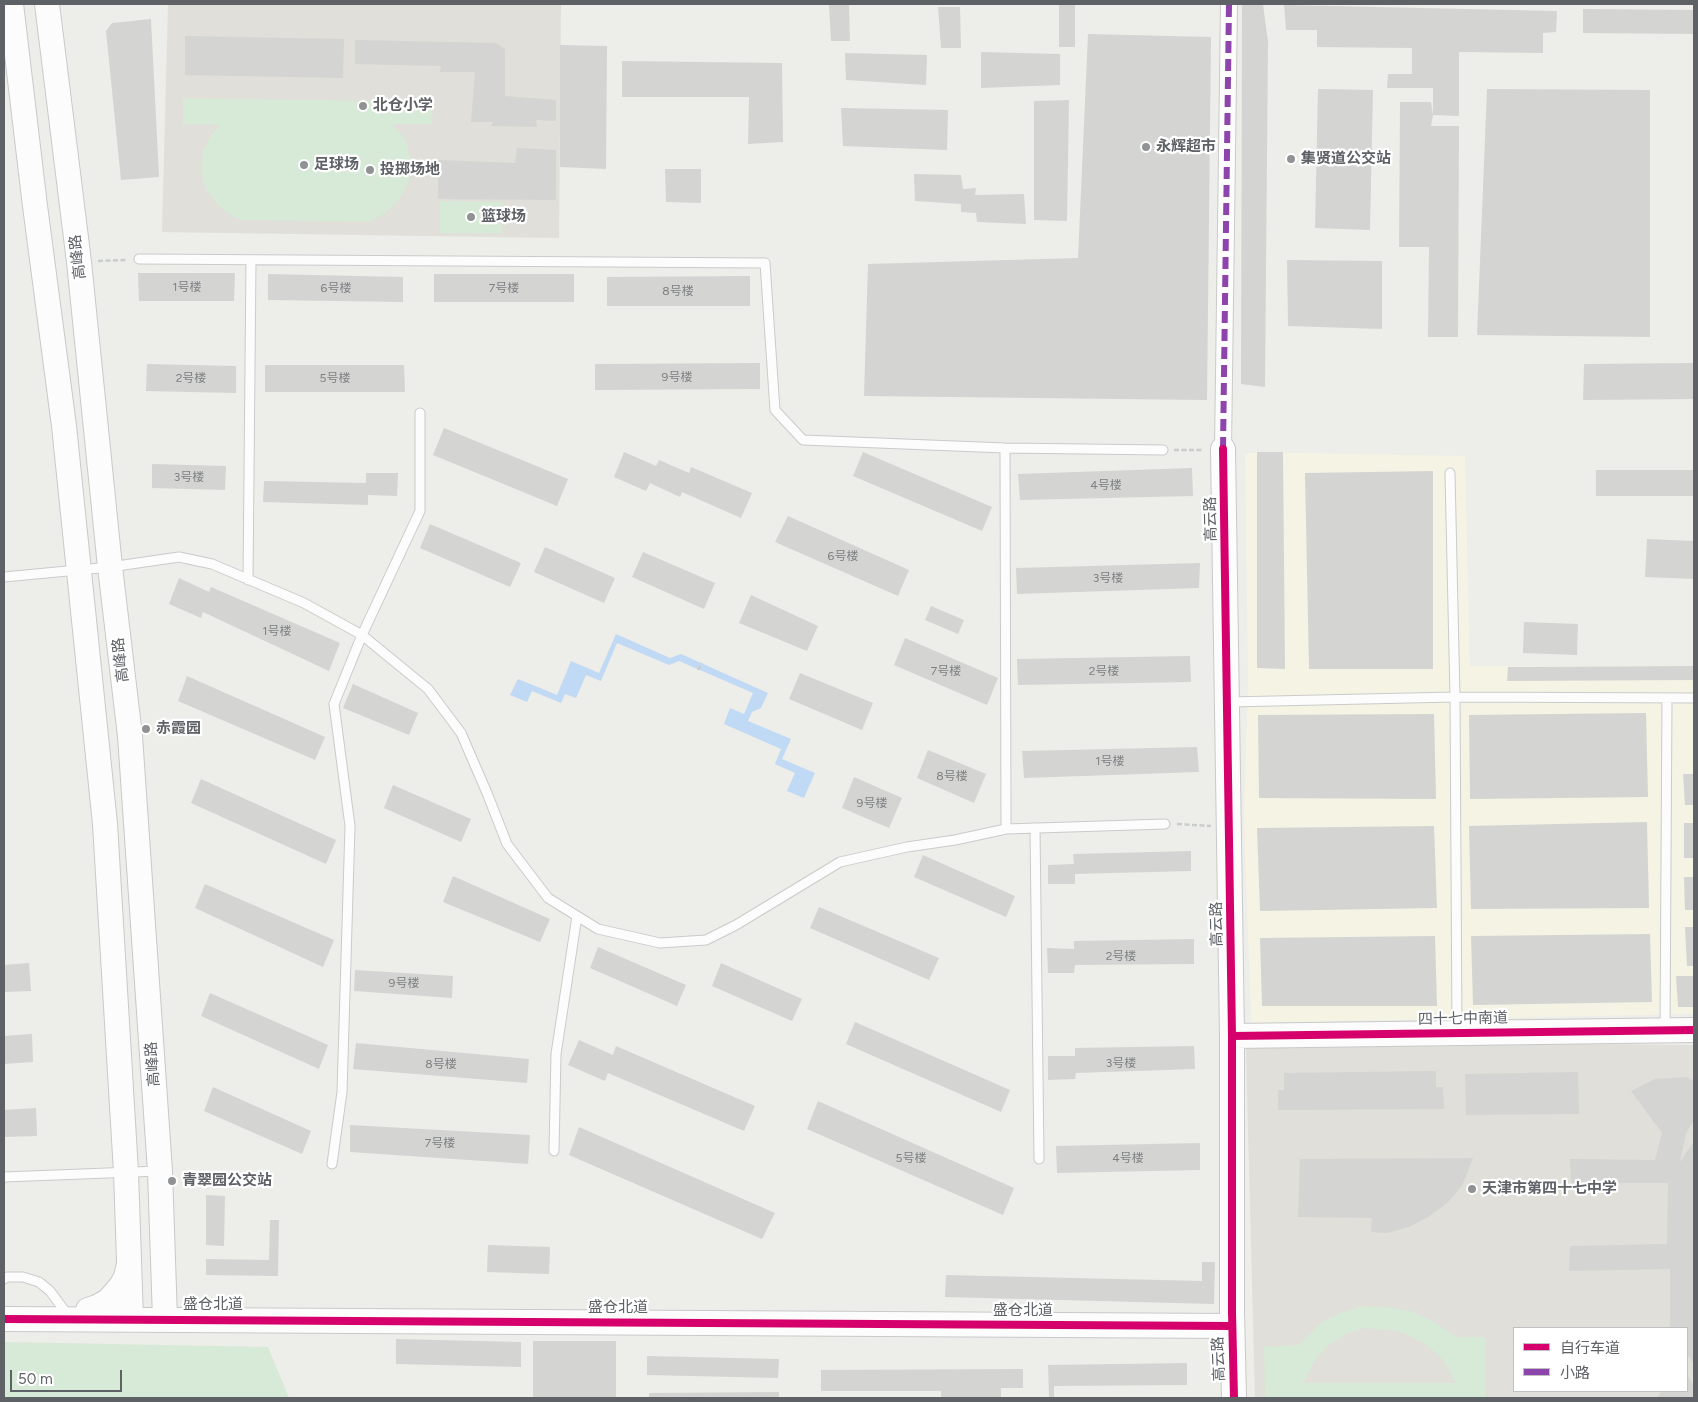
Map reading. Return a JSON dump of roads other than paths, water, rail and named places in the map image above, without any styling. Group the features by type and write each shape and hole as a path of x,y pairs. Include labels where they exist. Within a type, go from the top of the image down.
{"street":[{"path":"12,4 34,197 64,426 105,824 126,1172 131,1314"},
{"name":"高峰路","path":"47,4 79,262 110,567 130,736 160,1170 165,1314"},
{"path":"1223,449 1230,4"},
{"name":"高云路","path":"1223,449 1232,1036 1232,1319 1234,1398"},
{"name":"四十七中南道","path":"1232,1036 1694,1030"},
{"path":"88,1310 104,1304 114,1295 126,1277 129,1264"},
{"name":"盛仓北道","path":"4,1310 88,1310 131,1314"},
{"name":"盛仓北道","path":"4,1319 165,1314 1232,1319"}],"lane":[{"path":"139,259 765,264 774,410 803,440 1005,448 1163,450"},
{"path":"248,580 251,260"},
{"path":"332,1164 342,1092 350,826 334,704 362,635 420,511 420,414"},
{"path":"1005,448 1006,829"},
{"path":"1450,473 1455,698 1457,1033"},
{"path":"4,577 110,567 179,557 212,564 304,604 362,635 428,689 461,734 507,844 548,898 598,929 660,943 706,940 840,862 907,846 955,840 1006,829 1165,824"},
{"path":"1228,702 1455,698 1694,698"},
{"path":"1665,1030 1667,698"},
{"path":"1035,828 1039,1159"},
{"path":"554,1151 556,1054 577,916"},
{"path":"4,1177 160,1170"},
{"path":"4,1279 7,1277 23,1277 39,1282 50,1291 64,1310"}],"water":[{"path":"616,634 670,658 681,654 768,693 761,708 752,712 748,721 791,739 782,759 815,773 804,798 787,791 795,773 775,764 781,749 724,724 730,708 744,714 753,693 679,661 669,665 617,643 601,681 586,675 576,698 565,694 561,703 532,691 527,702 510,695 518,679 557,695 571,661 599,673"}],"place":[{"name":"北仓小学","path":"363,106"},
{"name":"永辉超市","path":"1146,147"},
{"name":"集贤道公交站","path":"1291,159"},
{"name":"足球场","path":"304,165"},
{"name":"投掷场地","path":"370,170"},
{"name":"篮球场","path":"471,217"},
{"name":"赤霞园","path":"146,729"},
{"name":"青翠园公交站","path":"172,1181"},
{"name":"天津市第四十七中学","path":"1472,1189"}]}
